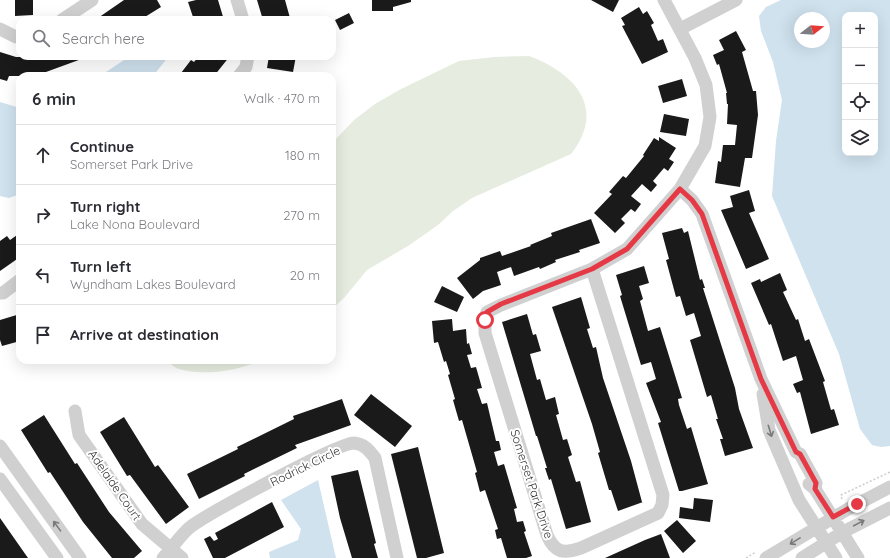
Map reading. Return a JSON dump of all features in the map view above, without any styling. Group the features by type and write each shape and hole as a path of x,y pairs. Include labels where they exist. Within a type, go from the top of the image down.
{"street":[{"path":"68,16 92,0"},
{"path":"237,0 242,16"},
{"name":"Somerset Park Drive","path":"592,269 659,484 662,500 658,513 581,548 568,552 558,551 551,544 547,535 485,333 485,320 487,312 501,304 592,269 627,249 680,189 705,146 710,117 706,85 695,58 664,0"},
{"path":"680,30 736,0"},
{"path":"0,29 16,37"},
{"path":"242,72 246,67 247,60"},
{"path":"680,189 692,200 702,214 761,379 800,459 816,483 815,489 858,558"},
{"path":"0,293 3,293 16,283"},
{"path":"761,379 769,430 799,500 836,558"},
{"name":"Adelaide Court","path":"75,411 79,435 142,524 167,554"},
{"name":"Rodrick Circle","path":"167,554 189,528 307,462 353,443 368,447 375,458 397,558"},
{"path":"0,446 80,558"},
{"path":"786,470 800,459"},
{"path":"0,479 57,558"},
{"path":"766,558 833,517 890,487"},
{"path":"802,558 843,532 890,508"},
{"path":"167,554 182,558"}],"path":[{"path":"842,499 841,495 890,472"}],"shaded area":[{"path":"529,56 560,72 572,82 581,94 586,107 586,122 581,137 571,154 472,198 408,246 367,270 336,305 336,139 354,120 375,104 401,89 459,61 494,57"},
{"path":"171,364 252,364 231,370 210,372 189,371 174,367"}],"water":[{"path":"781,0 890,0 890,446 881,447 872,445 860,429 839,354 772,196 776,141 782,100 773,62 761,31 759,16 766,7"},
{"path":"124,60 166,60 156,72 106,72"},
{"path":"0,102 16,107 16,195 9,198 0,196"},
{"path":"318,480 336,558 270,558 269,552 298,540 301,529 281,500"}],"building":[{"path":"15,0 33,0 33,15 15,16"},
{"path":"124,0 157,0 161,7 146,16 101,16"},
{"path":"196,0 218,0 223,16 193,16 188,2"},
{"path":"257,0 285,0 289,16 262,16"},
{"path":"372,0 411,0 411,2 393,7 393,11 372,11"},
{"path":"591,0 619,0 613,12"},
{"path":"639,7 643,14 647,11 654,23 651,25 658,41 663,39 668,52 642,64 622,26 625,25 621,18"},
{"path":"349,13 354,23 340,30 336,20"},
{"path":"736,31 746,50 742,52 753,91 756,91 758,115 752,158 745,158 740,187 715,183 718,161 721,162 723,145 735,145 737,125 727,124 727,93 719,64 717,65 713,55 724,50 719,40"},
{"path":"0,52 16,57 16,60 79,60 46,72 16,72 16,76 9,76 7,81 0,79"},
{"path":"191,60 194,62 196,60 227,60 217,72 182,72"},
{"path":"268,60 295,60 293,72 267,68"},
{"path":"682,79 687,96 663,103 658,86"},
{"path":"664,114 689,119 686,136 660,132"},
{"path":"659,137 676,148 669,159 674,162 668,171 664,168 653,181 657,185 651,192 642,184 631,196 641,204 635,212 631,209 621,219 625,223 615,233 594,213 612,194 609,192 623,176 626,178 644,156 643,155 654,138 659,141"},
{"path":"749,190 755,211 749,213 769,259 746,269 721,210 733,207 730,196"},
{"path":"591,219 600,243 579,250 580,252 555,260 556,262 540,269 539,267 514,276 511,267 497,272 501,285 483,291 473,299 457,278 480,260 480,258 500,251 502,256 531,246 530,245 552,236 551,233"},
{"path":"682,228 684,233 688,231 700,280 702,279 705,288 703,288 735,388 739,409 753,448 725,456 720,439 723,439 716,419 718,419 711,395 707,397 690,340 701,336 694,313 686,316 680,296 676,297 666,260 669,259 662,233"},
{"path":"7,236 10,240 16,236 16,260 0,271 0,241"},
{"path":"644,266 649,283 639,286 643,299 640,301 648,331 660,327 682,398 678,399 679,405 687,429 691,427 708,484 682,491 679,491 658,423 661,422 646,383 656,379 651,362 641,365 620,296 622,295 616,275"},
{"path":"780,273 787,290 783,292 796,320 798,319 805,341 809,339 825,381 823,382 831,410 834,409 839,425 811,434 800,392 797,393 793,384 803,380 796,356 783,361 771,324 769,325 751,283 760,279 761,282"},
{"path":"442,286 464,297 457,312 434,302"},
{"path":"581,297 590,328 587,329 593,348 596,347 603,378 643,502 618,511 611,490 609,490 598,453 600,452 592,424 552,307"},
{"path":"527,314 533,335 536,334 541,351 530,354 537,380 540,379 546,400 555,397 559,414 556,415 563,440 567,439 572,455 568,457 576,482 580,481 591,522 566,529 551,479 549,480 545,468 547,468 502,322"},
{"path":"16,315 16,342 2,346 0,340 0,320"},
{"path":"452,319 453,331 466,329 467,344 469,343 472,354 467,355 471,368 476,367 482,388 477,389 482,404 487,403 496,441 499,441 501,450 494,452 498,466 504,464 517,508 514,509 517,522 523,521 526,531 524,532 532,556 526,558 507,558 501,538 497,539 495,530 498,529 485,490 480,492 475,473 477,472 462,420 459,421 453,400 455,399 448,375 450,374 446,361 444,362 438,342 434,343 432,321"},
{"path":"371,394 412,426 395,447 354,415"},
{"path":"342,399 351,425 295,445 297,448 244,474 245,476 199,499 187,474 294,419 293,416"},
{"path":"44,415 75,464 77,463 109,512 142,551 134,558 112,558 83,522 50,472 48,473 21,430"},
{"path":"124,417 155,467 158,465 189,507 166,524 130,475 127,476 100,432"},
{"path":"418,447 444,553 426,558 417,558 391,454"},
{"path":"358,470 376,543 374,544 378,558 352,558 340,518 331,476"},
{"path":"694,498 713,500 710,522 679,518 680,507 693,509"},
{"path":"272,502 284,527 225,558 213,558 204,539 210,536 214,541 218,539 215,533"},
{"path":"0,518 28,558 0,558"},
{"path":"677,520 696,541 683,553 664,531"},
{"path":"661,534 670,558 605,558 645,540"}],"route":[{"path":"485,320 487,312 501,304 576,276 610,260 627,249 680,189 692,200 702,214 761,379 796,452 800,454 816,483 815,489 833,517 857,504"}]}
